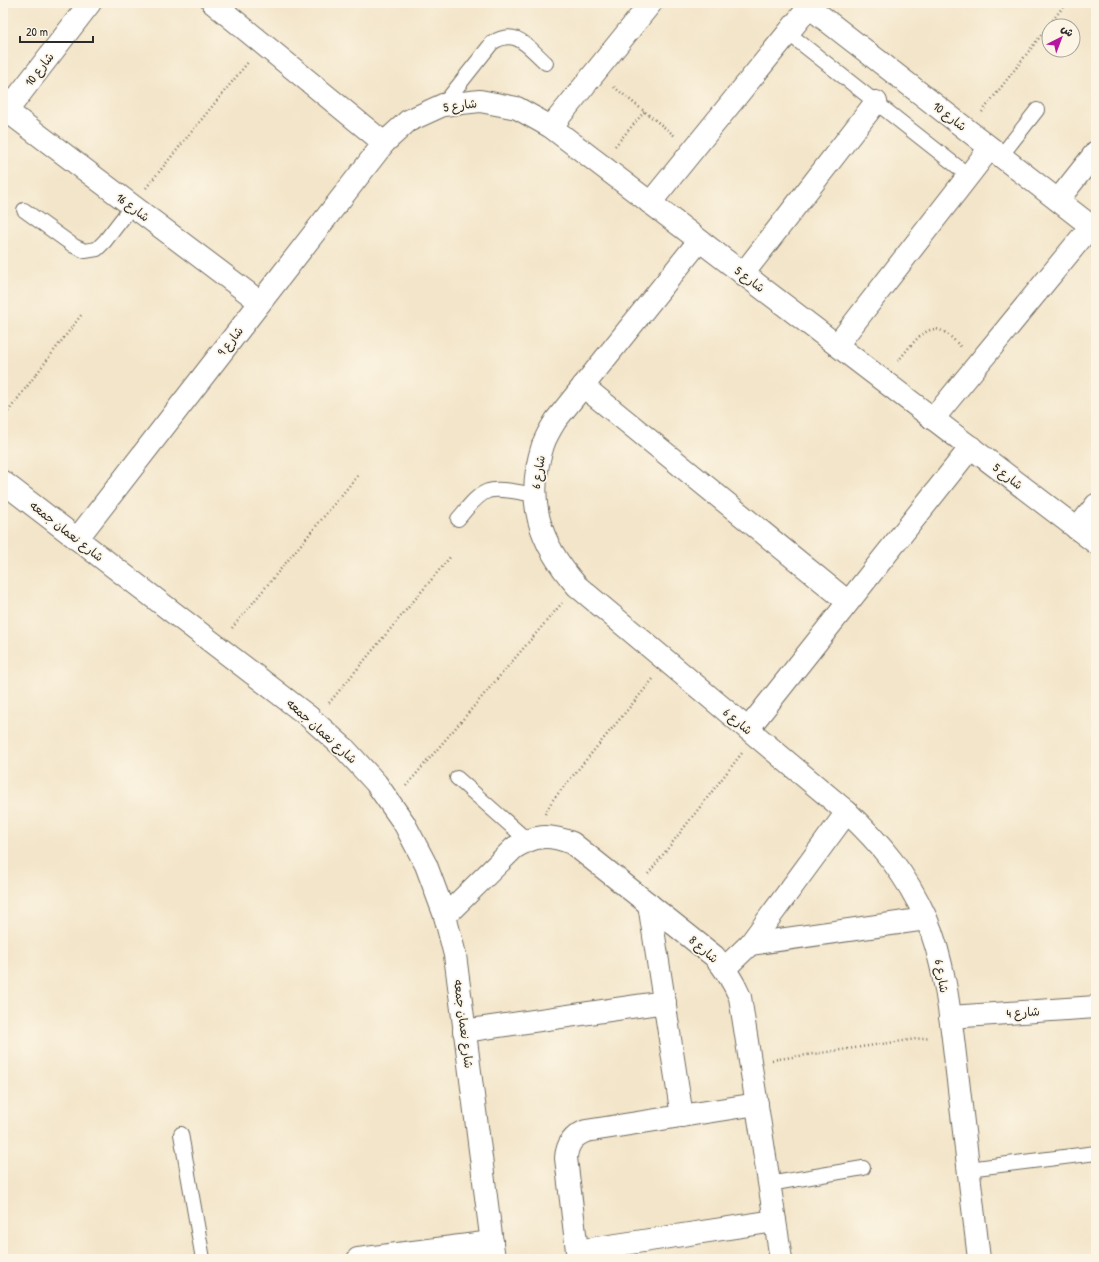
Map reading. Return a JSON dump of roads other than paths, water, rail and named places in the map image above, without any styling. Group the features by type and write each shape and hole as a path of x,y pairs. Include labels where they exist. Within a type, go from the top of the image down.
{"street":[{"name":"شارع 10","path":"5,113 90,3"},
{"path":"213,3 384,143"},
{"path":"551,127 651,3"},
{"name":"شارع 10","path":"806,5 1094,228"},
{"path":"650,203 788,33 806,5"},
{"name":"شارع 5","path":"384,143 408,121 443,105 480,101 517,108 551,127 1096,544"},
{"path":"743,274 876,102"},
{"name":"شارع 16","path":"5,113 260,302"},
{"name":"شارع 9","path":"77,539 384,143"},
{"path":"837,345 968,175 996,152"},
{"path":"1058,200 1096,152"},
{"path":"933,419 1094,228"},
{"name":"شارع 6","path":"699,241 556,420 544,443 537,468 535,495 539,522 548,547 563,570 577,586 847,812 871,835 893,861 911,888 926,919 938,950 951,1026 979,1259"},
{"path":"583,386 848,602"},
{"path":"752,733 848,602 971,447"},
{"name":"شارع نعمان جمعه","path":"3,482 314,722 344,748 376,783 404,823 426,865 446,916 455,955 493,1250"},
{"path":"1077,529 1096,505"},
{"path":"725,968 750,944 847,812"},
{"path":"446,916 514,848 534,838"},
{"name":"شارع 8","path":"534,838 557,838 572,843 714,956 725,968 734,982 740,997 781,1259"},
{"path":"642,898 664,1002 682,1116"},
{"path":"750,944 926,919"},
{"path":"464,1031 664,1002"},
{"name":"شارع 4","path":"951,1026 1096,1007"},
{"path":"757,1104 586,1131 578,1134 571,1141 567,1149 566,1158 577,1255 775,1221"},
{"path":"358,1259 493,1250"}],"lane":[{"path":"788,33 968,175"},
{"path":"443,105 492,43 499,38 508,36 517,38 546,63"},
{"path":"996,152 1037,110"},
{"path":"24,210 74,246 85,251 97,249 132,206"},
{"path":"458,519 479,496 488,490 535,495"},
{"path":"457,778 534,838"},
{"path":"180,1134 203,1259"},
{"path":"968,1169 1096,1153"},
{"path":"769,1184 863,1168"}]}
